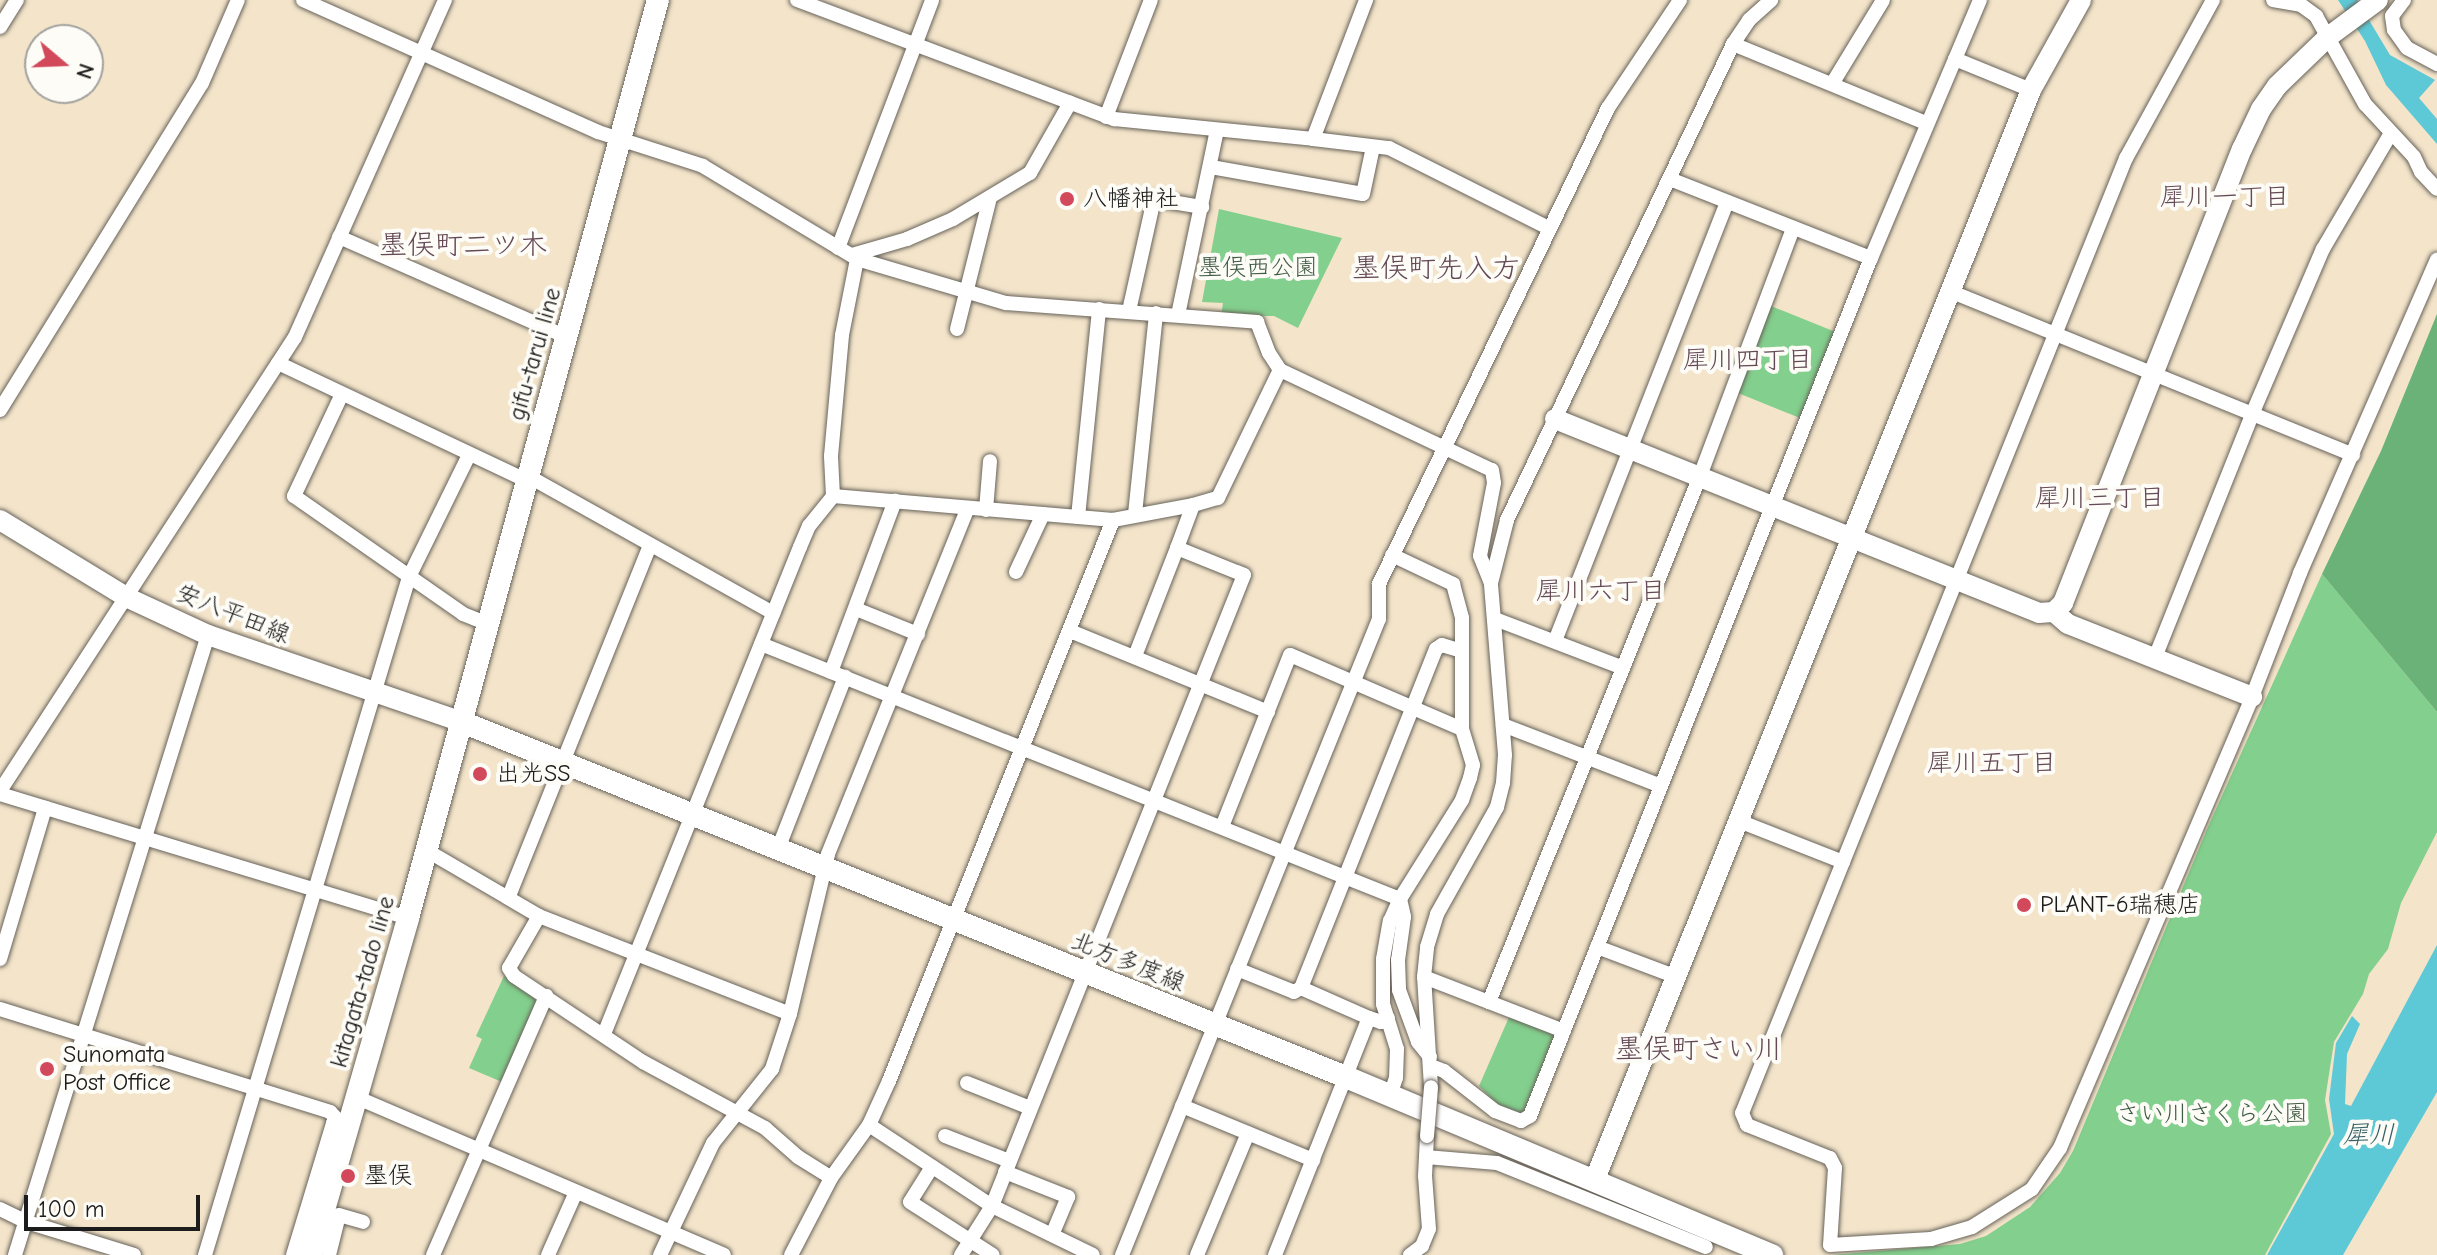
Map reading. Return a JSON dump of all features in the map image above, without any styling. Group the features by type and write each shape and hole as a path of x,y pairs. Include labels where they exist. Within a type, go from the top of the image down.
{"main road":[{"name":"gifu-tarui line","path":"462,722 658,0"},
{"name":"北方多度線","path":"462,722 1595,1179 1708,1244 1772,1255"},
{"name":"kitagata-tado line","path":"311,1255 344,1121 358,1098 462,722"}],"street":[{"path":"0,27 17,0"},
{"path":"0,410 202,83 238,0"},
{"path":"303,0 621,139 703,166 849,254 1006,303 1257,322 1269,353 1280,370 1492,470 1494,476 1480,556 1491,583 1495,619 1503,725 1503,783 1497,807 1437,914 1427,947 1424,977 1431,1062 1426,1157 1429,1229 1422,1246 1410,1255"},
{"path":"408,918 0,792 295,337 445,0"},
{"path":"797,0 1106,117 1389,148 1549,228"},
{"path":"604,1034 809,526 833,496 831,456 849,254 915,44 932,0"},
{"path":"1106,117 1151,0"},
{"path":"1313,139 1366,0"},
{"path":"1122,1255 1379,619 1379,584 1608,108 1680,0"},
{"path":"1491,583 1507,520 1733,44 1749,20 1771,0"},
{"path":"1832,84 1883,0"},
{"path":"1400,899 1404,917 1398,960 1399,990 1418,1042 1431,1062 1495,1111 1521,1121 1530,1116 1871,258 1980,0"},
{"path":"1595,1179 2031,90 2081,0"},
{"path":"2213,0 2126,158 1742,1120 1830,1158 1835,1168 1830,1245 1953,1235 1992,1217 2032,1189 2060,1148 2252,697 2300,573 2437,260"},
{"path":"2273,0 2301,5 2332,34 2365,104 2437,189"},
{"path":"2404,0 2392,16 2394,30 2407,48 2437,64"},
{"path":"1555,419 2039,613 2054,612 2063,603 2242,149 2261,109 2277,86 2332,34 2374,4"},
{"path":"1733,44 1926,123"},
{"path":"1955,59 2031,90"},
{"path":"849,254 907,239 990,198 1030,173 1070,103"},
{"path":"1178,315 1217,130"},
{"path":"2154,660 2253,412 2338,219 2391,133"},
{"path":"1211,167 1363,194 1373,147"},
{"path":"1670,179 1871,258"},
{"path":"957,329 990,198"},
{"path":"1129,311 1154,199 1202,207"},
{"path":"1555,641 1727,202"},
{"path":"1489,1002 1700,476 1793,228"},
{"path":"339,237 567,337"},
{"path":"1952,292 2353,455"},
{"path":"1078,517 1099,309"},
{"path":"1135,514 1156,313"},
{"path":"278,363 469,455 527,478 773,613"},
{"path":"833,496 1113,520 1218,498 1280,370"},
{"path":"342,394 294,496 463,614 488,624"},
{"path":"205,1255 409,577 469,455"},
{"path":"986,510 990,461"},
{"path":"778,849 838,675 856,609 895,501"},
{"path":"1135,656 1193,505"},
{"path":"660,1255 701,1163 735,1114 769,1075 790,1014 824,868 968,508"},
{"path":"1016,572 1043,514"},
{"name":"安八平田線","path":"0,520 126,597 208,635 462,722"},
{"path":"791,1255 831,1178 869,1125 1113,520"},
{"path":"509,896 650,545"},
{"path":"961,1255 992,1206 1244,575 1177,548"},
{"path":"1390,1096 1396,1078 1397,1049 1383,1004 1383,959 1390,921 1400,899 1462,800 1473,765 1462,729 1462,618 1453,584 1392,555"},
{"path":"856,609 918,634"},
{"path":"2054,612 2068,624 2252,697"},
{"path":"1495,619 1623,668"},
{"path":"1070,631 1268,712"},
{"path":"15,1255 208,635"},
{"path":"761,644 1400,899"},
{"path":"1237,969 1294,992 1301,988 1436,649 1442,645 1462,651"},
{"path":"1222,827 1290,655 1462,729"},
{"path":"1503,725 1661,786"},
{"path":"0,959 45,808"},
{"path":"1739,821 1843,862"},
{"path":"426,850 539,916 790,1014"},
{"path":"539,916 509,968 514,976 643,1062 765,1128 798,1157 831,1178"},
{"path":"1597,947 1677,977"},
{"path":"1424,977 1564,1031"},
{"path":"1301,988 1369,1018 1381,1022 1388,1018"},
{"path":"433,1255 546,996"},
{"path":"0,1009 330,1112 344,1121"},
{"path":"1275,1255 1369,1018"},
{"path":"967,1083 1030,1108"},
{"path":"358,1098 724,1255"},
{"path":"1182,1106 1313,1160"},
{"path":"293,1255 333,1123 344,1121"},
{"path":"869,1125 992,1206 1089,1254"},
{"path":"1197,1255 1248,1133"},
{"path":"945,1136 1068,1197 1052,1235"},
{"path":"1426,1157 1497,1163 1708,1244"},
{"path":"932,1167 910,1202 993,1255"},
{"path":"548,1255 576,1192"},
{"path":"0,1209 27,1222 134,1255"},
{"path":"329,1255 339,1215 363,1222"}],"green space":[{"name":"墨俣西公園","path":"1219,209 1342,238 1298,328 1274,316 1221,316 1223,303 1202,302"},
{"path":"1771,306 1837,333 1802,419 1736,392"},
{"path":"2437,314 2437,712 2322,574 2381,451"},
{"name":"さい川さくら公園","path":"2322,574 2437,712 2437,832 2401,903 2388,949 2369,974 2363,994 2334,1042 2325,1100 2331,1134 2265,1255 1832,1255 1960,1244 1986,1236 2030,1207 2060,1173 2073,1151 2207,829"},
{"path":"504,976 533,995 536,1003 502,1082 469,1068 482,1039 476,1036"},
{"path":"1510,1015 1557,1034 1525,1115 1499,1106 1479,1086"}],"water":[{"path":"2338,0 2357,0 2390,55 2435,80 2419,98 2437,119 2437,144 2386,85 2365,41"},
{"name":"犀川","path":"2437,945 2437,1092 2343,1255 2267,1255 2334,1134 2329,1099 2336,1043 2352,1016 2360,1024 2347,1054 2345,1104 2351,1106"}],"place":[{"name":"八幡神社","path":"1067,199"},
{"name":"出光SS","path":"480,774"},
{"name":"PLANT-6瑞穂店","path":"2024,905"},
{"name":"Sunomata Post Office","path":"47,1069"},
{"name":"墨俣","path":"348,1176"}],"district":[{"name":"犀川一丁目","path":"2225,198"},
{"name":"墨俣町二ツ木","path":"463,245"},
{"name":"墨俣町先入方","path":"1436,268"},
{"name":"犀川四丁目","path":"1748,361"},
{"name":"犀川三丁目","path":"2100,499"},
{"name":"犀川六丁目","path":"1601,592"},
{"name":"犀川五丁目","path":"1992,764"},
{"name":"墨俣町さい川","path":"1699,1049"}]}
